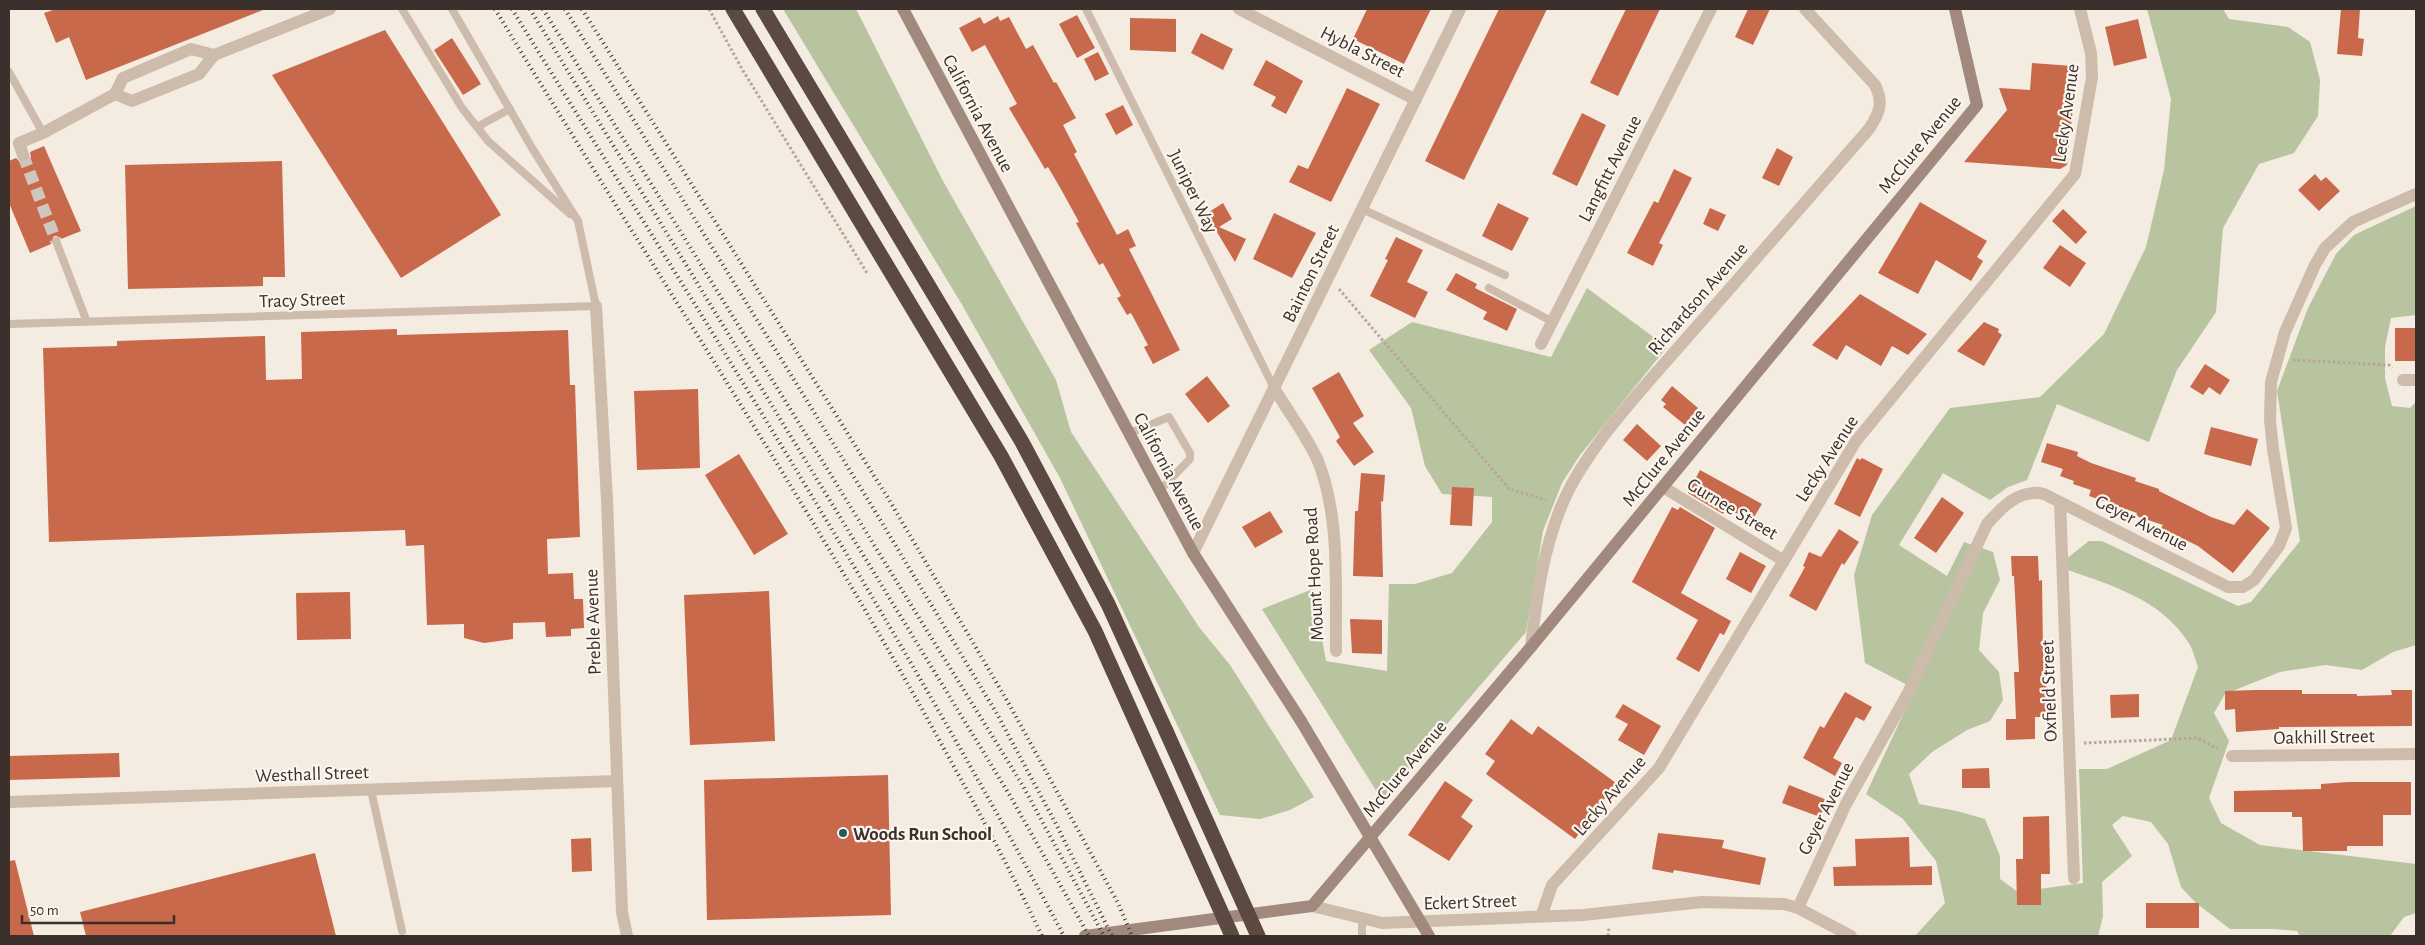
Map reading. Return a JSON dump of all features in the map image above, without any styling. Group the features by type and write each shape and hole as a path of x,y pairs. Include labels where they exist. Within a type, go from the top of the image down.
{"highway":[{"path":"733,9 1001,456 1095,631 1232,936"},
{"path":"763,9 1027,451 1108,604 1258,936"}],"street":[{"path":"115,94 132,101 199,74 214,55 317,12 330,9"},
{"name":"California Avenue","path":"902,9 1193,553 1301,722 1429,936"},
{"name":"Hybla Street","path":"1239,9 1416,100"},
{"name":"Bainton Street","path":"1193,553 1460,9"},
{"name":"Langfitt Avenue","path":"1541,344 1711,9"},
{"name":"Richardson Avenue","path":"1531,647 1536,603 1553,529 1562,505 1582,467 1625,410 1869,129 1878,116 1880,100 1875,85 1805,9"},
{"name":"McClure Avenue","path":"1312,906 1531,647 1977,105 1955,9"},
{"name":"Lecky Avenue","path":"1540,917 1552,886 1659,768 1856,441 2075,174 2092,77 2091,53 2080,9"},
{"path":"24,155 19,143 43,133 115,94 123,78 191,49 214,55"},
{"name":"Geyer Avenue","path":"1798,908 1846,804 1908,693 1987,524 2007,504 2027,493 2044,494 2228,587 2249,585 2279,546 2286,528 2270,420 2269,397 2276,359 2288,324 2325,248 2353,222 2416,194"},
{"name":"Preble Avenue","path":"596,306 607,500 622,912 626,936"},
{"path":"2403,380 2416,380"},
{"name":"Mount Hope Road","path":"1274,388 1318,460 1330,502 1334,546 1336,651"},
{"name":"Gurnee Street","path":"1663,487 1784,561"},
{"name":"Oxfield Street","path":"2060,502 2074,878"},
{"name":"Oakhill Street","path":"2232,756 2416,754"},
{"name":"Westhall Street","path":"9,802 616,782"},
{"name":"Eckert Street","path":"1085,936 1312,906 1382,924 1583,915 1702,902 1784,904 1798,908 1852,936"}],"lane":[{"path":"402,9 462,108 488,141 578,221"},
{"path":"452,9 578,221 596,306"},
{"name":"Juniper Way","path":"1086,9 1274,388"},
{"path":"9,72 43,133"},
{"path":"477,127 510,109"},
{"path":"1362,209 1505,275"},
{"path":"56,241 87,322"},
{"path":"1488,288 1553,322"},
{"name":"Tracy Street","path":"9,324 596,306"},
{"path":"1130,433 1169,417 1190,453 1190,458 1160,490"},
{"path":"371,790 402,931"},
{"path":"1362,920 1362,936"}],"path":[{"path":"709,9 742,69 867,273"},
{"path":"1339,289 1509,489 1562,505"},
{"path":"2276,359 2389,365 2403,380"},
{"path":"2069,744 2197,738 2232,756"}],"green space":[{"path":"783,9 856,9 943,181 1056,380 1071,432 1199,627 1230,665 1314,797 1290,810 1260,819 1220,815 1060,478 961,303"},
{"path":"2147,9 2223,9 2229,19 2288,27 2310,42 2320,80 2318,116 2294,153 2259,164 2223,228 2216,312 2177,370 2149,442 2057,404 2027,480 2008,487 1990,500 1943,473 1899,545 1947,576 1964,542 1993,552 2000,580 1983,613 1979,650 1999,672 2003,700 1990,721 1967,730 1932,752 1909,774 1919,804 1957,811 1985,819 2000,856 2000,879 2018,892 2083,883 2079,769 2107,769 2171,740 2198,667 2188,642 2177,627 2164,615 2133,595 2065,569 2066,559 2089,541 2102,541 2238,606 2251,602 2300,541 2277,391 2308,308 2336,254 2354,235 2416,206 2416,315 2391,318 2385,347 2385,378 2392,406 2410,408 2415,403 2416,394 2416,645 2393,652 2362,670 2326,665 2280,672 2225,694 2214,713 2229,741 2209,798 2221,823 2260,845 2416,864 2416,913 2404,917 2390,936 2300,936 2297,931 2230,929 2196,903 2181,887 2168,844 2151,822 2123,816 2112,825 2132,856 2102,882 2103,916 2098,936 1915,936 1945,903 1936,861 1903,819 1866,794 1915,689 1865,663 1854,575 1872,515 1950,408 2040,397 2104,334 2146,247 2164,170 2171,99"},
{"path":"1587,288 1667,347 1580,455 1562,483 1543,531 1526,632 1382,800 1262,609 1313,589 1326,661 1387,671 1389,584 1415,584 1452,573 1492,522 1492,497 1442,494 1425,466 1411,408 1369,350 1412,322 1551,357"}],"building":[{"path":"56,9 263,10 86,80 69,37 56,43 44,13"},
{"path":"1367,9 1431,9 1404,64 1353,39"},
{"path":"1499,9 1547,9 1464,180 1425,161"},
{"path":"1626,9 1660,9 1618,96 1590,83"},
{"path":"1748,9 1770,9 1753,45 1735,37"},
{"path":"2341,9 2360,9 2358,38 2364,39 2362,56 2337,54"},
{"path":"1077,15 1095,48 1077,58 1059,24"},
{"path":"998,16 1000,21 1009,17 1026,49 1033,45 1054,83 1056,82 1076,118 1063,125 1077,152 1074,154 1117,235 1128,229 1136,246 1129,249 1180,350 1153,364 1144,347 1148,345 1131,313 1127,315 1117,298 1121,296 1103,263 1099,265 1076,223 1079,222 1062,191 1048,167 1045,169 1009,108 1017,104 985,45 972,52 959,28 980,17 984,24"},
{"path":"1130,18 1176,19 1176,52 1130,50"},
{"path":"2138,19 2147,58 2114,66 2105,27"},
{"path":"385,30 501,215 401,278 272,75"},
{"path":"1201,33 1233,49 1223,70 1191,53"},
{"path":"452,38 481,84 463,95 434,50"},
{"path":"1098,52 1109,74 1095,81 1084,59"},
{"path":"1266,60 1303,81 1286,114 1271,106 1276,97 1253,85"},
{"path":"2032,63 2072,66 2070,88 2075,88 2067,165 2060,169 1964,162 2007,110 1999,88 2030,90"},
{"path":"1347,88 1380,104 1331,202 1289,182 1298,165 1308,169"},
{"path":"1123,105 1133,125 1116,135 1105,114"},
{"path":"1582,113 1606,125 1577,186 1552,174"},
{"path":"44,146 81,231 61,239 54,236 51,244 30,253 9,203 9,161 16,158 21,163 26,162 31,157 30,152"},
{"path":"1777,148 1793,157 1779,186 1762,178"},
{"path":"282,161 285,277 263,277 263,286 128,289 125,165"},
{"path":"1674,169 1692,178 1659,243 1663,245 1653,266 1627,253 1654,201 1658,203"},
{"path":"2315,174 2321,181 2326,177 2340,191 2319,211 2298,190"},
{"path":"1920,202 1987,241 1977,257 1983,261 1971,281 1936,260 1918,294 1878,273"},
{"path":"1223,203 1232,219 1219,227 1246,239 1235,262 1206,214"},
{"path":"1498,203 1529,218 1512,251 1482,236"},
{"path":"1710,208 1726,215 1718,231 1703,224"},
{"path":"2063,209 2087,232 2076,244 2052,221"},
{"path":"1274,213 1316,233 1292,278 1253,259"},
{"path":"1396,237 1423,250 1407,282 1428,292 1415,318 1370,296 1388,260 1385,259"},
{"path":"2060,245 2086,263 2070,287 2043,268"},
{"path":"1456,273 1477,284 1475,288 1517,309 1507,331 1483,319 1487,312 1446,290"},
{"path":"1860,294 1927,334 1908,355 1892,346 1881,366 1846,345 1837,360 1812,345"},
{"path":"1984,322 1999,329 1998,332 2002,335 1984,366 1957,351"},
{"path":"2395,328 2416,328 2416,361 2395,361"},
{"path":"397,329 397,335 568,330 570,385 575,385 580,537 547,539 548,574 573,573 574,599 583,599 584,628 571,629 571,636 546,637 545,622 513,623 513,639 484,643 464,638 464,624 427,625 424,545 406,546 405,530 49,542 43,348 117,346 117,341 265,336 266,380 302,379 301,332"},
{"path":"2205,364 2230,380 2220,395 2209,387 2203,395 2190,387"},
{"path":"1339,372 1364,416 1353,423 1374,452 1354,466 1336,441 1340,437 1312,388"},
{"path":"1207,376 1230,406 1208,423 1185,394"},
{"path":"1672,386 1698,408 1685,425 1663,407 1666,404 1661,400"},
{"path":"698,389 700,468 637,470 634,391"},
{"path":"1637,424 1661,446 1647,461 1623,440"},
{"path":"2211,427 2258,439 2251,466 2204,454"},
{"path":"2047,443 2078,452 2077,456 2091,463 2136,478 2135,481 2159,489 2159,491 2211,517 2234,525 2247,509 2270,528 2233,573 2198,546 2161,528 2163,525 2136,516 2137,513 2089,496 2091,490 2073,484 2074,481 2060,476 2063,469 2041,462"},
{"path":"739,454 788,534 754,555 705,475"},
{"path":"1857,458 1860,460 1862,458 1883,469 1860,517 1834,504"},
{"path":"1700,470 1762,504 1751,522 1727,508 1723,514 1688,493"},
{"path":"1361,473 1385,475 1383,502 1381,501 1383,577 1353,576 1355,511 1358,511"},
{"path":"1452,487 1474,488 1472,526 1450,525"},
{"path":"1942,497 1964,513 1936,553 1914,538"},
{"path":"1672,507 1678,510 1680,507 1715,528 1681,593 1731,621 1724,635 1720,633 1699,672 1676,659 1698,620 1632,582"},
{"path":"1270,511 1283,532 1255,548 1242,527"},
{"path":"1839,529 1859,542 1844,565 1842,563 1816,611 1789,596 1805,567 1803,566 1809,552 1821,557"},
{"path":"1740,552 1766,566 1751,593 1726,579"},
{"path":"2011,556 2038,556 2039,581 2042,580 2043,651 2049,717 2035,717 2035,739 2006,740 2006,719 2016,719 2014,672 2019,672 2014,576 2012,576"},
{"path":"769,591 775,741 690,745 684,595"},
{"path":"350,592 351,639 297,640 296,593"},
{"path":"1350,619 1382,620 1382,654 1352,653"},
{"path":"2302,690 2302,694 2357,694 2357,696 2392,695 2391,690 2412,690 2412,726 2279,727 2279,729 2236,732 2235,709 2225,710 2225,691"},
{"path":"1845,692 1872,707 1864,721 1856,717 1833,758 1842,763 1835,776 1803,758 1820,726 1824,728"},
{"path":"2139,694 2139,717 2111,718 2110,695"},
{"path":"1623,704 1661,726 1644,755 1618,740 1628,724 1615,717"},
{"path":"1511,719 1532,735 1538,726 1616,783 1575,839 1486,774 1495,761 1485,754"},
{"path":"119,753 120,777 9,780 9,756"},
{"path":"1989,768 1990,788 1962,788 1962,769"},
{"path":"888,775 891,915 707,920 704,780"},
{"path":"1445,781 1473,800 1461,817 1473,826 1449,861 1408,835"},
{"path":"2411,782 2411,815 2383,815 2383,846 2347,846 2347,851 2303,851 2302,817 2292,817 2292,812 2234,812 2234,791 2321,789 2321,784"},
{"path":"1789,785 1827,800 1820,817 1782,803"},
{"path":"2049,816 2050,874 2041,874 2041,905 2017,905 2016,859 2023,859 2023,817"},
{"path":"1658,833 1724,840 1722,848 1766,858 1760,885 1674,870 1673,873 1652,869"},
{"path":"1909,837 1910,867 1932,866 1932,885 1834,886 1833,867 1856,866 1855,839"},
{"path":"591,838 592,871 572,872 571,839"},
{"path":"315,853 336,936 86,936 80,912"},
{"path":"15,860 34,936 9,936 9,861"},
{"path":"2146,903 2199,903 2199,928 2146,928"}],"tunnel":[{"path":"23,155 56,241"}],"railway":[{"path":"495,9 763,440 867,614 966,789 1042,936"},
{"path":"512,9 795,468 933,700 1064,936"},
{"path":"530,9 1009,794 1089,936"},
{"path":"543,9 1023,786 1104,936"},
{"path":"565,9 870,503 997,714 1056,824 1112,936"},
{"path":"582,9 888,498 1009,704 1118,903 1132,936"}],"place":[{"name":"Woods Run School","path":"843,833"}]}
